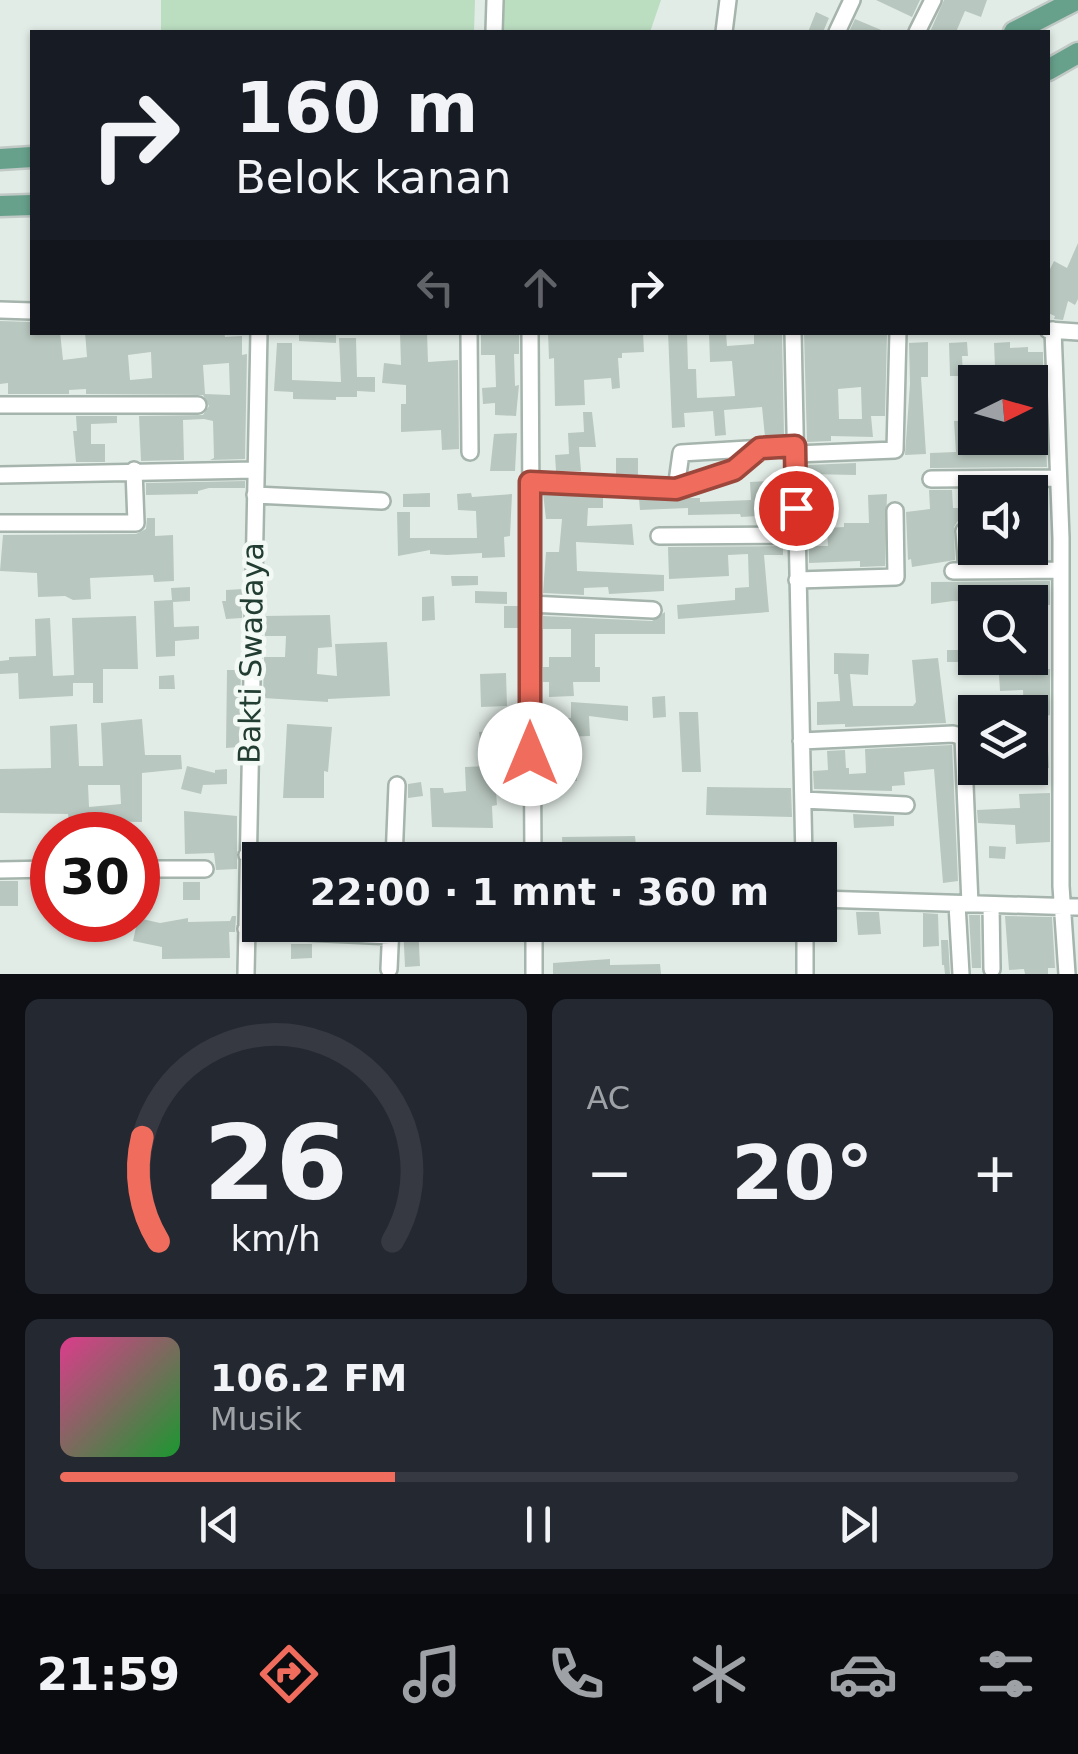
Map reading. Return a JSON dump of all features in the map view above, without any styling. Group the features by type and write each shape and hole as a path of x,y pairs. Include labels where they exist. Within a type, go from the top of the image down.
{"main road":[{"path":"1018,30 1076,0"},
{"path":"1050,69 1078,53"},
{"path":"0,159 30,158"},
{"path":"0,206 30,205"}],"street":[{"path":"494,30 495,0"},
{"path":"724,30 728,0"},
{"path":"838,30 852,0"},
{"path":"918,30 933,0"},
{"path":"0,310 30,311"},
{"path":"1067,974 1069,798 1050,330 1076,328"},
{"name":"Bakti Swadaya","path":"247,842 259,335"},
{"path":"469,335 470,452"},
{"path":"530,335 532,842"},
{"path":"794,335 803,842"},
{"path":"676,489 681,452 760,448 895,450 898,335"},
{"path":"0,404 198,404"},
{"path":"530,482 676,489 734,470 760,448"},
{"path":"0,523 136,523 134,470"},
{"path":"0,475 256,470"},
{"path":"931,479 1058,478"},
{"path":"255,495 382,501"},
{"path":"797,580 896,577 896,511"},
{"path":"659,536 796,535"},
{"path":"1060,538 1078,537"},
{"path":"961,565 960,571 1060,570"},
{"path":"530,604 653,610"},
{"path":"801,742 953,734 962,737 961,974"},
{"path":"395,842 398,784"},
{"path":"802,800 906,805"},
{"path":"160,869 205,869"},
{"path":"0,870 30,870"},
{"path":"837,900 1070,906"},
{"path":"990,905 992,969"},
{"name":"Bakti Swadaya","path":"246,942 246,974"},
{"path":"389,969 390,942"},
{"path":"534,942 534,974"},
{"path":"805,942 805,974"}],"green space":[{"path":"161,0 475,0 474,30 161,30"},
{"path":"493,0 661,0 651,30 490,30"}],"building":[{"path":"876,0 920,0 912,17"},
{"path":"944,0 987,0 981,17 965,11 957,30 931,30"},
{"path":"816,12 829,18 824,30 809,30"},
{"path":"855,19 881,30 850,30"},
{"path":"1078,243 1078,299 1075,305 1068,301 1063,320 1054,319 1050,314 1050,269 1054,261 1067,268"},
{"path":"0,321 30,322 30,335 60,335 63,360 87,357 85,335 242,336 242,355 247,354 245,459 210,460 214,458 213,421 204,419 183,420 184,460 141,461 139,416 203,415 209,406 203,395 86,394 86,389 69,390 69,394 8,394 8,383 0,384","holes":["151,352 152,378 130,380 128,355","229,363 230,395 205,394 203,365"]},
{"path":"299,335 336,335 336,343 299,341"},
{"path":"400,335 427,335 428,362 458,360 459,449 442,450 441,430 401,432 406,385 382,383 384,363 401,365"},
{"path":"481,335 519,335 519,354 514,354 515,386 519,385 516,416 495,415 495,403 483,404 482,388 496,387 495,355 481,355"},
{"path":"548,335 643,335 644,352 622,353 622,358 618,358 620,388 612,389 611,378 584,380 585,405 555,406 554,358 549,359"},
{"path":"668,335 687,335 688,369 696,369 697,398 735,396 732,361 710,362 709,335 726,335 727,346 754,344 754,335 782,335 784,435 765,437 762,407 724,410 726,435 715,436 713,411 684,413 685,427 672,428"},
{"path":"804,335 887,335 885,416 871,416 873,437 831,436 831,441 807,442","holes":["861,387 862,419 839,419 838,389"]},
{"path":"339,338 356,338 357,377 375,377 375,392 357,391 357,397 336,400 293,399 293,392 274,391 277,343 292,343 292,380 341,382"},
{"path":"928,342 928,377 921,377 926,454 905,455 909,343"},
{"path":"967,342 968,356 962,356 958,376 950,376 949,343"},
{"path":"1010,342 1010,348 1028,347 1028,352 1043,352 1043,365 995,365 994,343"},
{"path":"583,412 592,412 596,447 579,447 581,471 556,471 555,455 569,454 568,433 584,432"},
{"path":"76,416 117,416 117,423 91,424 91,444 105,444 105,462 76,462"},
{"path":"954,421 958,421 958,455 1047,455 1047,467 930,468 930,453 956,452"},
{"path":"517,433 515,471 490,471 494,434"},
{"path":"616,458 638,458 638,476 616,474"},
{"path":"856,463 856,475 807,474 807,465"},
{"path":"785,480 784,518 688,515 688,508 640,510 639,498 751,500 750,482"},
{"path":"245,481 245,488 146,495 146,483"},
{"path":"929,490 952,490 953,508 958,508 955,560 912,567 911,559 908,560 906,512 930,509"},
{"path":"430,493 430,507 403,507 403,494"},
{"path":"471,493 472,497 512,494 510,536 504,537 505,557 482,558 482,553 430,554 430,550 398,556 397,512 410,512 410,538 477,538 476,511 458,510 457,494"},
{"path":"543,493 603,496 603,508 588,508 587,526 632,524 634,545 576,542 577,571 664,575 664,591 609,594 608,587 584,588 584,595 543,593 546,552 559,552 562,519 546,519"},
{"path":"887,494 885,566 860,567 860,561 809,563 809,546 828,546 827,528 869,523 868,495"},
{"path":"808,495 831,495 831,510 808,511"},
{"path":"147,518 155,518 155,536 173,535 174,581 154,582 153,575 90,578 91,599 73,600 65,596 38,597 37,573 0,571 3,535 136,534 146,529"},
{"path":"783,546 783,555 764,555 769,612 678,619 677,605 735,600 735,588 749,587 748,554 728,555 729,576 669,579 668,547"},
{"path":"451,576 478,576 478,585 452,586"},
{"path":"1050,581 1050,605 1048,585 958,585 958,601 931,604 931,582"},
{"path":"190,587 190,601 173,602 174,627 199,626 199,639 175,641 175,656 156,657 154,601 172,600 171,588"},
{"path":"243,589 242,618 226,619 222,601 226,601 226,590"},
{"path":"475,591 507,592 507,604 475,603"},
{"path":"434,596 435,620 422,621 422,597"},
{"path":"504,606 519,606 520,628 504,628"},
{"path":"665,612 665,634 595,634 595,667 600,667 600,682 573,682 574,696 549,697 543,667 549,667 549,657 571,657 571,629 543,629 543,616 652,621"},
{"path":"330,615 332,647 318,648 317,674 337,676 335,644 387,642 390,696 328,702 263,698 264,657 285,657 286,636 265,636 264,616"},
{"path":"136,616 138,669 103,669 103,703 93,703 93,683 73,683 73,696 19,699 18,673 0,674 0,661 36,656 35,619 50,618 53,676 74,675 72,618"},
{"path":"947,650 958,650 958,662 947,662"},
{"path":"834,653 869,654 868,675 850,674 853,706 913,706 916,702 912,660 938,658 946,723 817,725 817,702 840,701"},
{"path":"1050,669 1050,715 1048,695 1000,691 999,675 1048,675"},
{"path":"227,670 241,670 239,747 226,748"},
{"path":"506,673 507,706 481,707 480,674"},
{"path":"174,675 175,689 159,689 159,676"},
{"path":"665,696 666,717 653,718 652,697"},
{"path":"571,702 628,706 628,721 589,716 590,736 557,737 556,719 571,718"},
{"path":"679,712 698,712 701,772 682,772"},
{"path":"142,719 145,755 181,755 182,769 142,773 142,812 0,813 0,769 51,768 50,726 77,724 79,766 103,766 101,723","holes":["88,785 120,785 121,804 89,807"]},
{"path":"287,724 332,727 328,772 324,771 324,798 283,798"},
{"path":"505,730 506,747 481,749 479,732"},
{"path":"952,745 958,881 943,883 934,769 904,772 905,785 892,786 892,791 814,789 813,771 828,770 827,751 845,750 849,774 866,773 865,749"},
{"path":"576,762 577,781 557,781 557,763"},
{"path":"509,765 509,778 495,778 497,805 492,806 493,828 432,827 430,788 443,788 444,793 466,791 465,767"},
{"path":"187,766 215,773 227,769 227,784 203,785 201,794 181,789"},
{"path":"421,782 423,796 408,798 408,784"},
{"path":"707,787 791,788 792,817 706,815"},
{"path":"1050,793 1050,842 1016,844 1015,825 978,823 977,810 1020,808 1019,794"},
{"path":"184,811 237,816 237,869 216,870 214,853 185,854"},
{"path":"853,814 894,816 894,826 854,828"},
{"path":"635,836 636,842 562,842 562,837"},
{"path":"989,846 1006,847 1005,859 989,858"},
{"path":"0,881 18,881 18,906 0,906"},
{"path":"183,882 200,882 200,900 183,900"},
{"path":"856,912 879,912 881,934 858,935"},
{"path":"923,913 938,914 939,946 923,947"},
{"path":"969,915 980,915 981,968 972,968"},
{"path":"236,916 235,932 229,932 230,958 162,959 162,947 138,942 160,942 160,923 188,918 188,922 230,921"},
{"path":"1005,916 1052,917 1055,968 1048,968 1048,974 1009,970"},
{"path":"941,940 948,940 950,974 945,974 942,965"},
{"path":"404,942 419,942 420,966 405,967"},
{"path":"291,944 312,944 312,958 291,959"},
{"path":"610,959 610,965 660,964 661,974 553,974 553,963"}],"route":[{"path":"530,754 530,482 676,489 734,470 760,448 795,446 796,508"}]}
